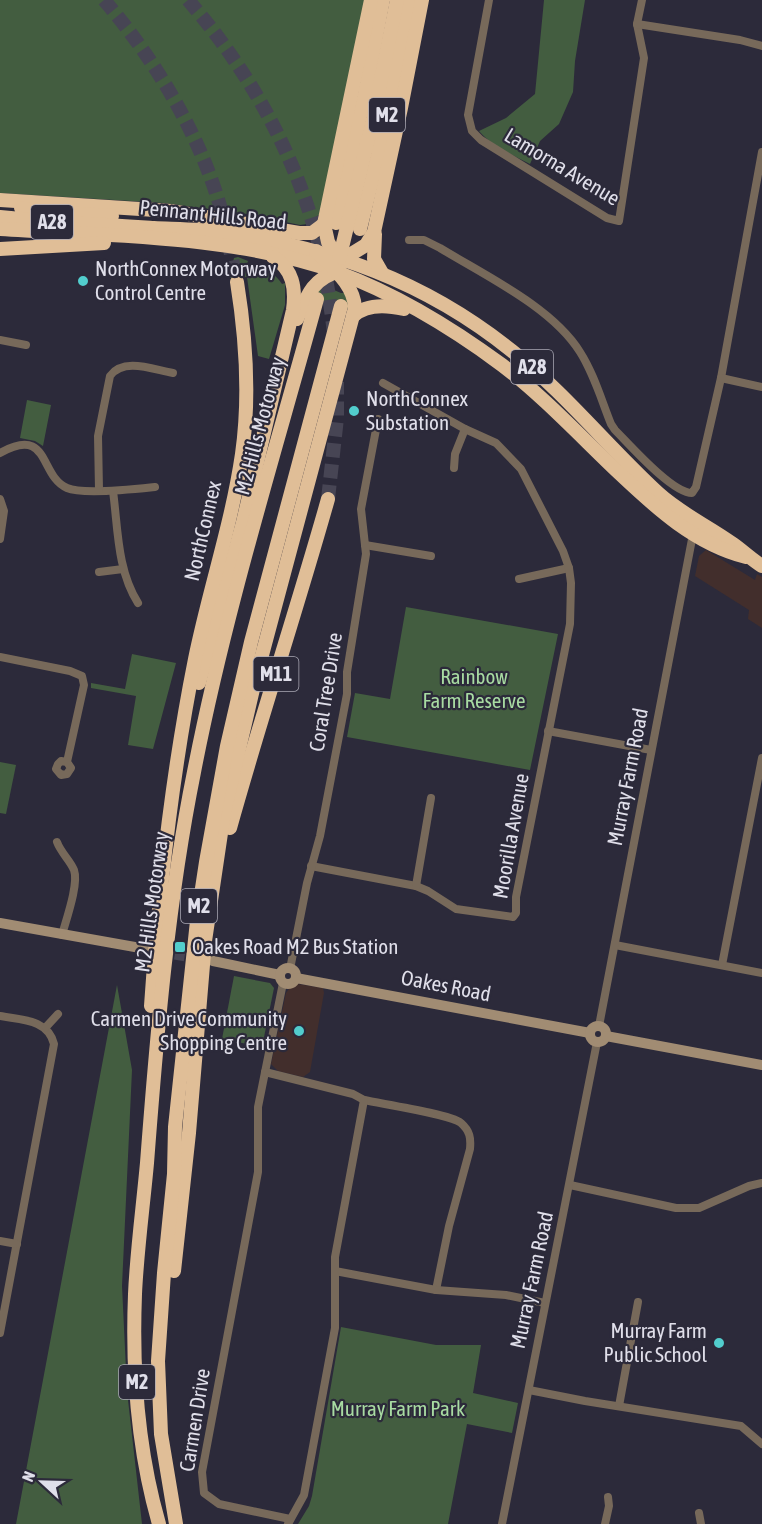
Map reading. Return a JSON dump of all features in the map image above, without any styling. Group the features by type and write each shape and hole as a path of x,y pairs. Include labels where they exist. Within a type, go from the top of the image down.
{"highway":[{"name":"M2","path":"330,224 371,0"},
{"name":"M2","path":"158,1361 175,1260 189,1133 205,941 224,813 249,707 353,316 355,304 352,292 326,236 366,89 383,0"},
{"path":"338,263 373,119 397,0"},
{"name":"M2","path":"360,229 379,151 409,0"},
{"name":"M2","path":"376,222 422,0"},
{"path":"0,200 171,211 234,221 288,238"},
{"path":"21,208 34,211 198,222 261,231 288,238 312,232 330,224"},
{"name":"Pennant Hills Road","path":"0,217 288,238 338,263 364,284 427,315 503,366 549,406 654,506 693,534 729,552 748,557"},
{"path":"198,222 234,221"},
{"path":"338,263 366,245 374,232 376,222"},
{"path":"376,222 374,259 376,271"},
{"name":"Pennant Hills Road","path":"0,229 151,239 232,248 312,266 338,263 376,271 416,289 461,314 512,350 549,383 648,483 680,511 734,544 762,566"},
{"path":"0,249 151,239"},
{"path":"269,255 286,267 295,292 283,351"},
{"name":"M2","path":"138,1256 135,1227 156,930 172,787 243,522 283,351 309,291 338,263"},
{"name":"NorthConnex","path":"172,787 196,658 242,453 246,381 245,348 237,282"},
{"name":"M2 Hills Motorway","path":"159,1524 147,1475 137,1383 135,1303 163,976 172,899 194,772 229,621 317,299"},
{"path":"353,316 362,310 385,305 427,315"},
{"name":"M2","path":"177,1524 161,1434 158,1361 161,1303 174,1174 175,1128 197,921 227,746 251,642 341,306"},
{"name":"M11","path":"205,941 224,850 255,740 301,597 328,499"},
{"path":"680,511 686,521 693,526 693,534"}],"main road":[{"path":"0,923 146,949"},
{"name":"Oakes Road","path":"213,962 762,1065"}],"street":[{"name":"Lamorna Avenue","path":"489,0 468,115 472,130 481,140 607,218 619,221 644,58 637,24 642,0"},
{"path":"637,24 740,40 762,46"},
{"path":"409,240 424,240 440,248 548,316 566,333 579,351 593,376 615,430 670,482 685,492 692,493 696,487 721,378 762,152"},
{"path":"0,340 26,345"},
{"path":"99,490 98,436 110,376 126,365 173,373"},
{"path":"721,378 762,387"},
{"path":"383,383 465,429 496,443 520,469 563,551 572,583 570,624 548,731 651,750"},
{"name":"Coral Tree Drive","path":"287,976 311,866 320,836 347,694 347,672 365,564 361,509 378,419"},
{"path":"454,468 455,454 465,429"},
{"path":"0,453 17,444 28,445 41,454 64,486 78,490 113,491 155,487"},
{"path":"113,491 123,568 129,590 138,603"},
{"path":"0,499 4,511 0,539"},
{"name":"Murray Farm Road","path":"502,1524 570,1185 693,534"},
{"path":"365,545 431,556"},
{"path":"519,579 569,567"},
{"path":"99,572 123,568"},
{"path":"0,657 70,671 82,676 84,685 67,762"},
{"name":"Moorilla Avenue","path":"311,866 416,886 456,909 513,917 516,913 516,897 548,731"},
{"path":"722,965 762,758"},
{"path":"416,886 431,798"},
{"path":"57,842 61,852 73,867 75,878 62,935"},
{"path":"615,945 762,973"},
{"name":"Carmen Drive","path":"287,976 258,1107 258,1172 202,1472 204,1493 219,1504 289,1522 304,1495 335,1328 335,1257 364,1100"},
{"path":"45,1027 58,1014"},
{"path":"0,1016 45,1027 54,1044 0,1333"},
{"path":"265,1072 353,1094 364,1100 454,1118 470,1134 470,1149 449,1226 436,1290"},
{"path":"570,1185 676,1208 699,1208 749,1186 762,1183"},
{"path":"0,1241 17,1244"},
{"path":"335,1271 436,1290 506,1295 545,1303"},
{"path":"619,1406 638,1302"},
{"path":"529,1390 741,1426 762,1444"},
{"path":"605,1524 609,1506 608,1497"},
{"path":"699,1513 701,1524"}],"shaded area":[{"path":"706,550 755,580 757,574 762,577 762,628 748,619 749,610 695,576 699,556"},
{"path":"292,985 323,988 324,993 310,1072 303,1077 278,1071 271,1064 286,993"}],"green space":[{"path":"0,0 366,0 320,214 307,224 300,225 247,214 164,203 0,193"},
{"path":"544,0 585,0 575,61 573,92 559,124 540,141 530,164 496,146 479,131 506,118 535,94"},
{"path":"238,257 248,261 247,264 251,266 264,268 282,284 285,283 285,305 269,359 258,356 247,277 229,278 234,258"},
{"path":"322,285 346,293 349,309 308,298"},
{"path":"27,400 51,405 43,446 35,441 20,438"},
{"name":"Rainbow Farm Reserve","path":"406,607 558,634 530,770 347,737 355,693 390,699"},
{"path":"132,654 176,663 153,749 128,745 136,696 91,688 91,683 125,689"},
{"path":"0,762 16,765 6,814 0,813"},
{"path":"234,976 270,983 274,988 262,1047 222,1039"},
{"path":"117,985 132,1070 122,1286 127,1391 142,1524 16,1524"},
{"name":"Murray Farm Park","path":"341,1327 436,1345 481,1345 473,1393 518,1403 512,1433 467,1424 448,1524 298,1524 312,1496"}],"tunnel":[{"path":"104,0 157,71 200,151 220,206 237,282"},
{"path":"188,0 230,53 281,140 316,234 327,284 334,333"},
{"path":"328,499 337,418 337,382"},
{"path":"160,952 201,959"}],"place":[{"name":"NorthConnex Motorway Control Centre","path":"83,281"},
{"name":"NorthConnex Substation","path":"354,411"},
{"name":"Oakes Road M2 Bus Station","path":"180,947"},
{"name":"Carmen Drive Community Shopping Centre","path":"299,1031"},
{"name":"Murray Farm Public School","path":"719,1343"}]}
